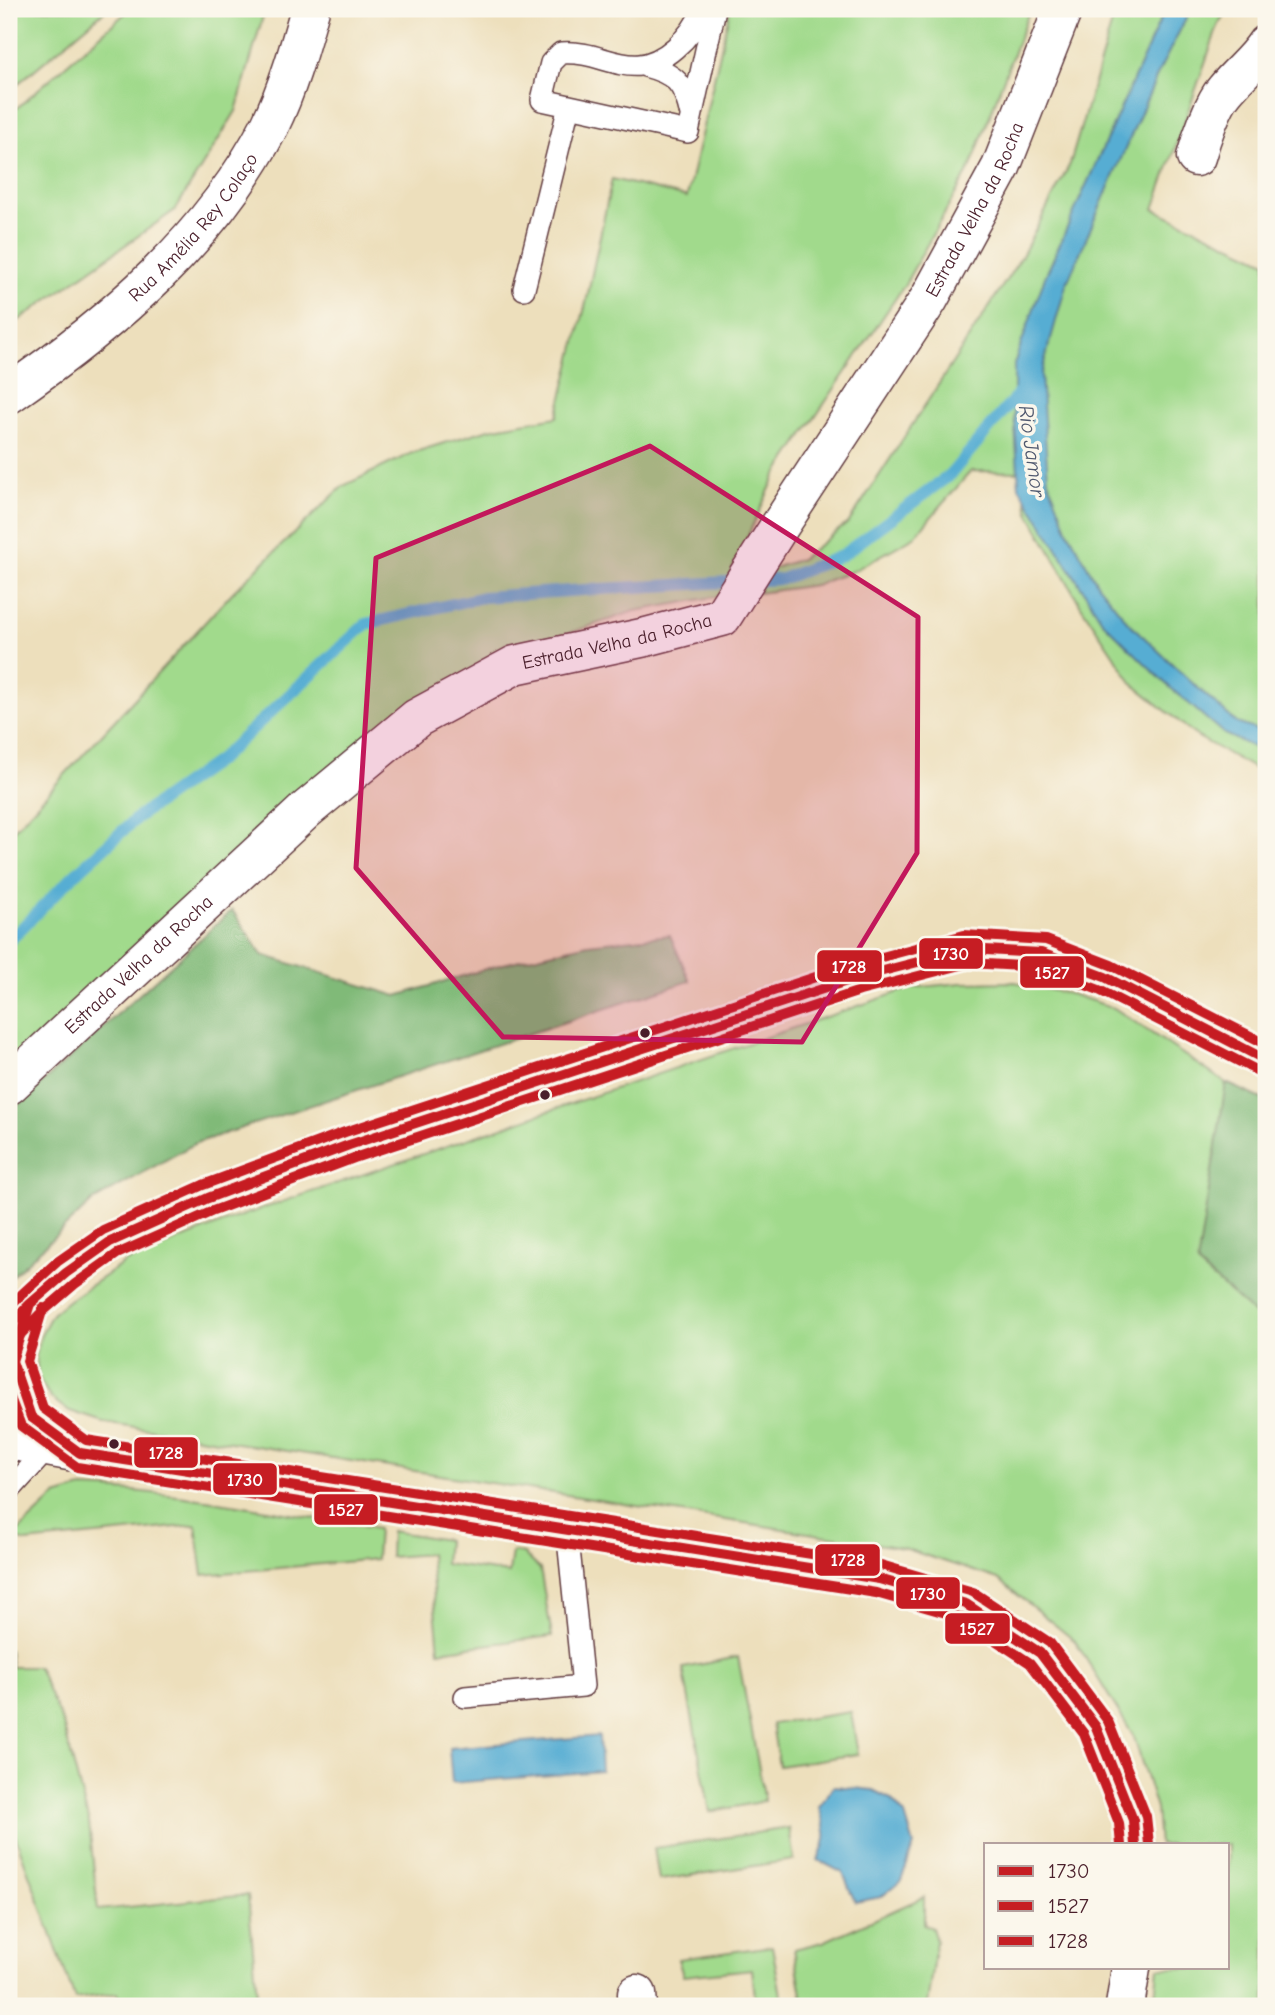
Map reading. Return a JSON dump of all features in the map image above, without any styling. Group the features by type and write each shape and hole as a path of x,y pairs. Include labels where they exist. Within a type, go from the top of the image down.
{"street":[{"name":"Rua Amélia Rey Colaço","path":"9,394 69,352 139,291 191,240 234,186 271,123 297,58 310,9"},
{"name":"Estrada Velha da Rocha","path":"9,1085 306,810 417,718 515,665 646,637 723,617 929,299 1001,167 1063,9"},
{"path":"1196,157 1200,140 1222,92 1266,44"},
{"path":"65,1450 32,1417 12,1361 19,1315 66,1273 110,1242 208,1198 349,1145 856,978 968,949 1041,953 1105,977 1266,1060"},
{"path":"9,1440 879,1579 966,1604 1040,1653 1096,1727 1133,1820 1135,1843"},
{"path":"1125,2006 1131,1969"}],"lane":[{"path":"645,66 665,56 685,39 703,9"},
{"path":"691,117 687,99 678,81 663,70 615,63 573,52 561,53 551,63 542,100 688,132 715,9"},
{"path":"524,289 569,106"},
{"path":"9,1491 65,1450"},
{"path":"465,1697 583,1686 567,1529"}],"highlighted area":[{"path":"650,446 918,617 917,853 802,1042 503,1037 356,868 376,558"}],"green space":[{"path":"9,9 107,9 9,91"},
{"path":"130,9 265,9 236,111 175,210 9,327 9,115"},
{"path":"730,9 1030,9 971,166 904,286 776,475 720,596 635,611 486,661 9,1066 9,835 233,592 343,486 412,453 489,429 557,417 586,303 612,179 687,197"},
{"path":"1116,9 1228,9 1219,23 1154,209 1266,262 1266,775 1198,737 1133,684 1081,606 1029,513 1020,472 971,471 914,537 853,571 815,585 758,593 765,571 801,559 849,522 1022,256 1070,164"},
{"path":"232,910 262,955 397,996 499,965 588,944 670,935 690,981 196,1143 93,1201 9,1279 9,1113"},
{"path":"1015,982 1074,995 1114,1008 1226,1083 1266,1101 1266,2006 1154,2006 1158,1969 1230,1969 1230,1843 1159,1843 1156,1809 1134,1737 1075,1641 998,1579 903,1548 103,1422 67,1410 50,1397 38,1377 36,1355 41,1334 52,1314 127,1261 232,1219 911,988 961,983"},
{"path":"1226,1083 1266,1101 1266,1324 1197,1264"},
{"path":"82,1488 193,1498 378,1529 376,1559 203,1575 196,1525 26,1542 12,1537 56,1496"},
{"path":"391,1531 447,1540 445,1564 509,1573 512,1552 524,1554 540,1569 552,1636 439,1651 430,1554 390,1557"},
{"path":"9,1649 11,1667 38,1667 63,1724 89,1823 98,1910 248,1895 258,2006 122,2006 118,1993 75,1999 9,1819"},
{"path":"738,1657 765,1801 710,1812 683,1668"},
{"path":"851,1712 858,1754 779,1766 772,1724"},
{"path":"789,1828 794,1860 659,1880 654,1848"},
{"path":"924,1897 924,1924 932,1928 936,1941 927,2006 804,2006 794,1949 823,1942"},
{"path":"772,1946 783,2006 756,2006 752,1969 683,1976 678,1959"}],"water":[{"name":"Rio Jamor","path":"1165,9 1191,9 1160,69 1066,285 1041,374 1048,480 1068,531 1098,585 1127,621 1237,723 1266,733 1266,753 1224,734 1165,683 1103,622 1019,487 1014,364 1045,277"},
{"path":"599,1736 601,1771 452,1783 449,1748"},
{"path":"834,1786 873,1790 891,1799 905,1815 914,1845 901,1881 881,1897 855,1902 843,1873 818,1860 825,1834 819,1807"}],"waterway":[{"name":"Rio Jamor","path":"9,941 73,876 139,816 219,760 366,624 483,597 782,579 841,556 950,475 1024,387"}],"transit line":[{"name":"1728","path":"9,1306 57,1262 103,1230 203,1185 345,1132 852,965 964,935 1046,940 1111,965 1266,1044"},
{"name":"1730","path":"9,1326 66,1273 110,1242 208,1198 349,1145 856,978 968,949 1041,953 1105,977 1266,1060"},
{"name":"1527","path":"19,1336 75,1284 117,1254 213,1211 354,1158 860,991 969,963 1038,967 1099,990 1260,1072"},
{"name":"1730","path":"30,1304 12,1361 31,1417 80,1453 879,1579 966,1604 1040,1653 1096,1727 1133,1820 1135,1843"},
{"name":"1728","path":"43,1308 27,1361 43,1408 86,1440 881,1565 973,1592 1050,1643 1108,1721 1146,1816 1149,1843"},
{"name":"1527","path":"9,1395 21,1426 77,1467 876,1593 960,1617 1030,1663 1084,1734 1119,1823 1121,1843"}]}
